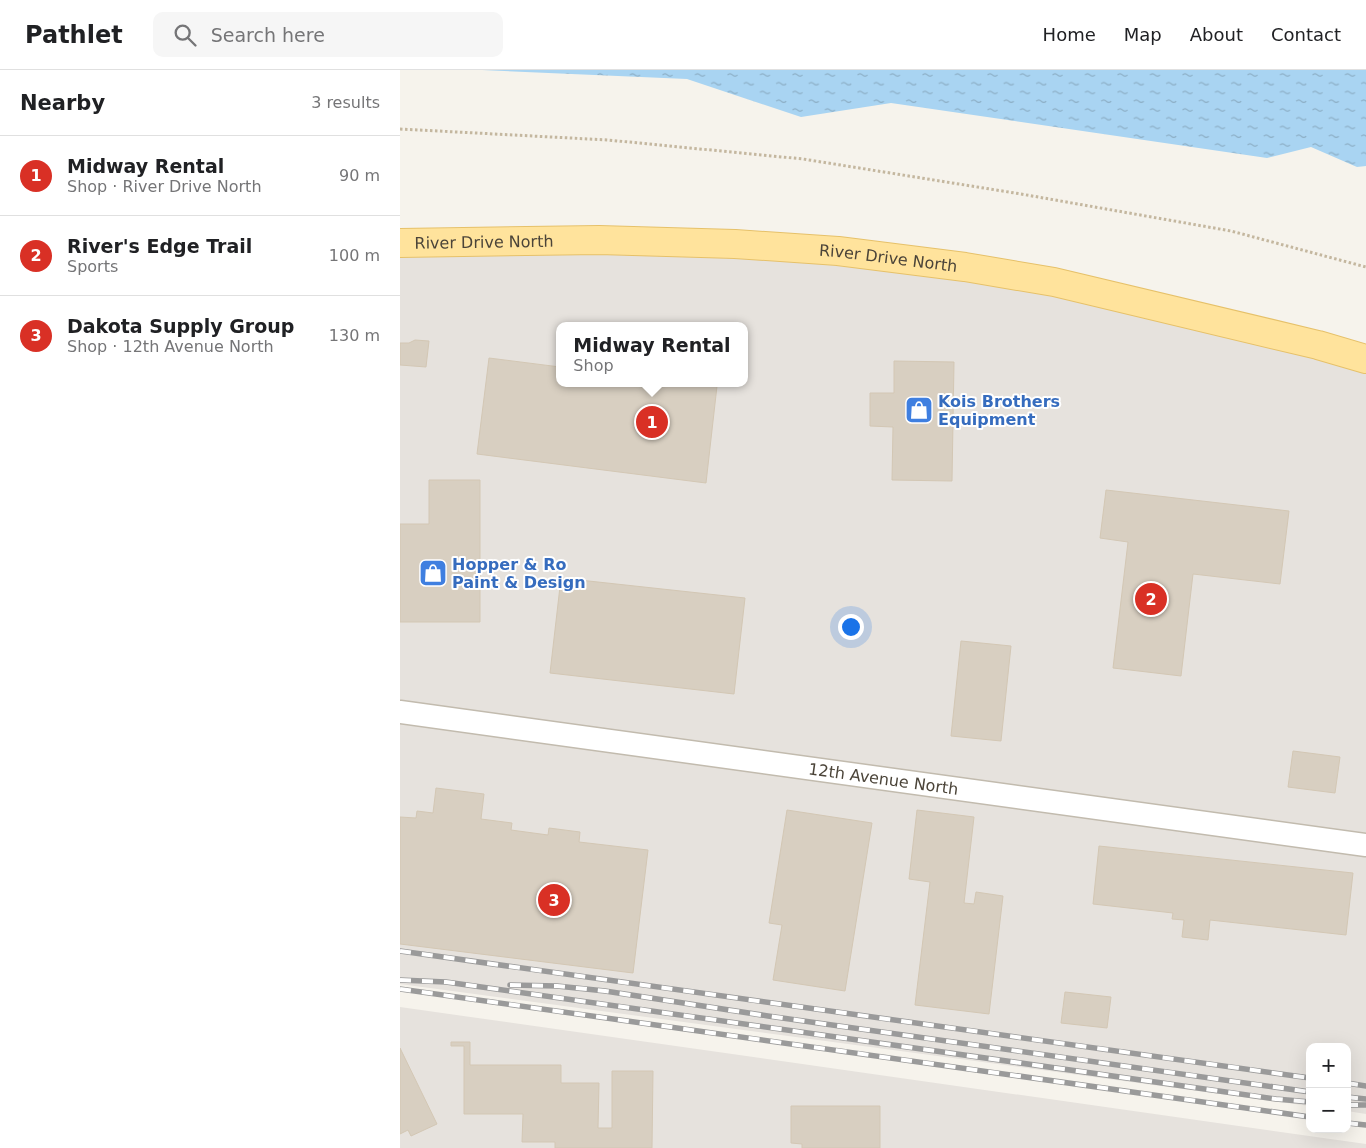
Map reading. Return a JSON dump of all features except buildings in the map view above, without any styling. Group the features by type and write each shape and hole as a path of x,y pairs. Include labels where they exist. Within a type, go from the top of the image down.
{"main road":[{"name":"River Drive North","path":"400,243 599,240 735,244 838,251 965,267 1054,282 1318,345 1366,359"}],"street":[{"name":"12th Avenue North","path":"400,712 1366,845"}],"path":[{"path":"400,129 608,140 803,159 1021,194 1231,231 1366,267"}],"shaded area":[{"path":"400,243 838,251 1366,360 1366,1114 1351,1112 1351,1043 1306,1043 1306,1105 400,984"},
{"path":"400,1007 1366,1144 1366,1148 400,1148"}],"water":[{"path":"482,70 1366,70 1366,166 1357,167 1311,147 1267,158 891,103 801,117 687,79"}],"railway":[{"path":"400,951 1306,1077"},
{"path":"400,980 446,982 1276,1099 1306,1102"},
{"path":"510,985 557,986 605,991 768,1016 1306,1091"},
{"path":"400,989 1306,1116"},
{"path":"1351,1084 1366,1086"},
{"path":"1351,1097 1366,1099"},
{"path":"1351,1105 1366,1105"},
{"path":"1351,1123 1366,1125"}],"place":[{"name":"Kois Brothers Equipment","path":"919,410"},
{"name":"Midway Rental","path":"652,422"},
{"name":"Hopper & Ro Paint & Design","path":"433,573"},
{"name":"River's Edge Trail","path":"1151,599"},
{"name":"Dakota Supply Group","path":"554,900"}]}
